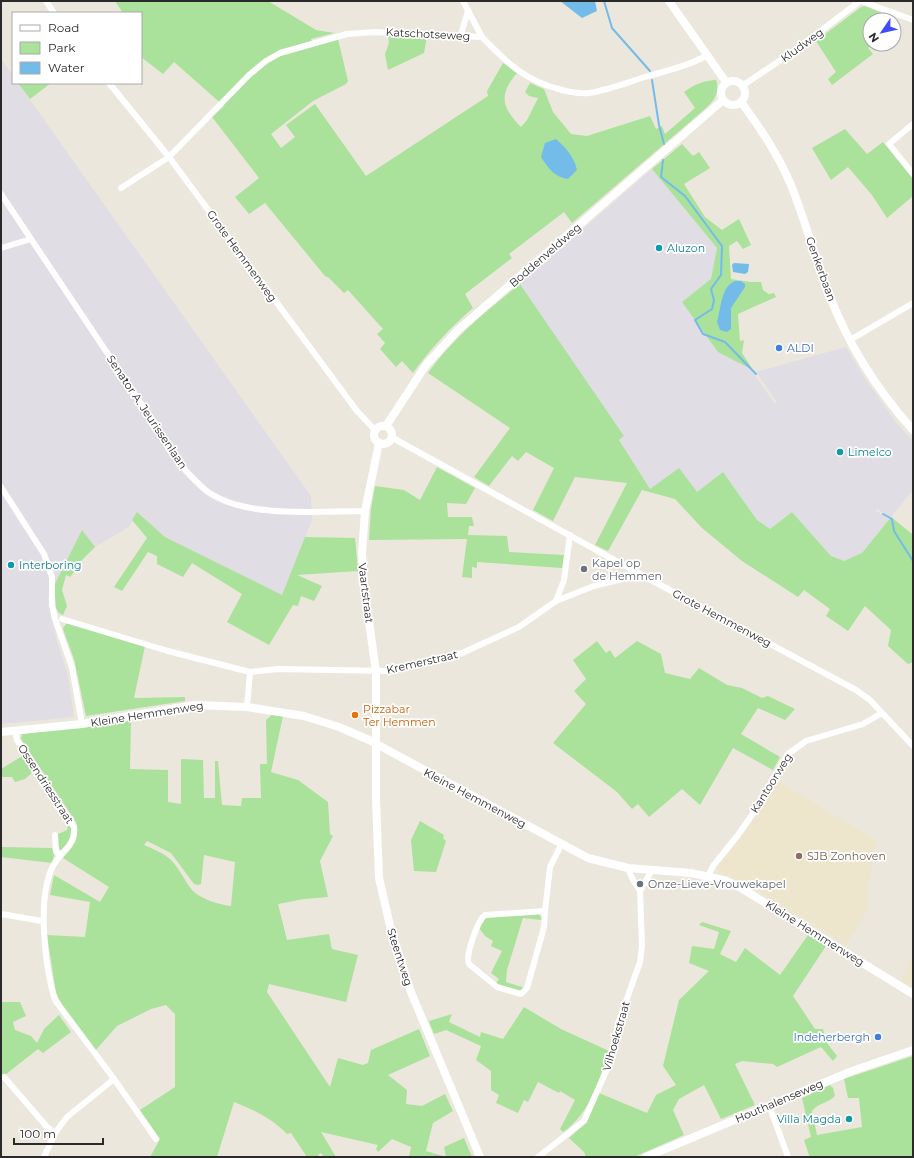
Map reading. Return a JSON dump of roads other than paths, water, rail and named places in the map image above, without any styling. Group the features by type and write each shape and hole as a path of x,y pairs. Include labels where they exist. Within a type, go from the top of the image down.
{"street":[{"path":"46,1 53,12"},
{"path":"463,1 482,37"},
{"path":"669,1 726,82"},
{"path":"860,1 913,20"},
{"name":"Kludweg","path":"742,86 797,49 860,1"},
{"path":"461,34 468,11"},
{"name":"Katschotseweg","path":"121,188 169,157 248,75 266,61 280,53 347,34 374,32 461,34 482,37 505,61 523,75 551,87 571,92 587,93 609,88 692,62 708,55"},
{"path":"733,81 742,86 744,94 741,102 732,105 723,100 721,90 726,82 733,81"},
{"name":"Grote Hemmenweg","path":"110,84 169,157 357,411 375,430 375,439 379,443"},
{"name":"Boddenveldweg","path":"386,426 426,365 458,330 723,100"},
{"name":"Genkerbaan","path":"741,102 774,150 790,184 828,293 850,340 876,385 913,430"},
{"path":"913,124 889,144 913,174"},
{"name":"Senator A. Jeurissenlaan","path":"1,194 186,471 208,492 234,504 263,511 365,511"},
{"path":"1,248 31,238"},
{"path":"850,340 913,303"},
{"path":"375,430 379,427 386,426 390,430 392,437 386,443 379,443"},
{"name":"Grote Hemmenweg","path":"392,437 638,573 856,690 870,700 913,746"},
{"name":"Vaartstraat","path":"376,744 376,672 364,584 362,553 365,511 379,443"},
{"path":"1,487 44,554 52,577 52,606 72,667 82,724"},
{"path":"556,601 564,580 570,535"},
{"name":"Kremerstraat","path":"62,619 168,651 250,672 278,669 351,669 376,672 390,671 462,653 519,627 556,601 594,586 630,577 638,573"},
{"path":"247,707 250,672"},
{"name":"Kleine Hemmenweg","path":"1,732 82,724 195,705 247,707 304,716 339,727 376,744 561,845 588,858 628,868 691,873 708,876 727,882 751,893 911,994"},
{"name":"Kantoorweg","path":"708,876 713,866 754,812 788,754 806,741 863,724 882,713"},
{"name":"Ossendriesstraat","path":"15,730 18,740 74,827 75,836 52,868 42,921 51,987 55,1000 114,1079 156,1139"},
{"name":"Steentweg","path":"376,744 379,878 391,930 399,958 420,1014 480,1157"},
{"name":"Ossendriesstraat","path":"55,835 56,851 60,856"},
{"path":"545,911 485,915 479,922 468,957 469,964 497,987 521,994 527,988 544,927 550,867 561,845"},
{"name":"Vilhoekstraat","path":"538,1157 584,1121 608,1067 619,1021 640,962 642,946 640,890 633,880 628,868"},
{"path":"640,890 652,870"},
{"path":"1,914 42,921"},
{"name":"Houthalenseweg","path":"646,1157 852,1071 913,1050"},
{"path":"4,1077 47,1128 55,1133"},
{"path":"44,1157 55,1133 67,1117 114,1079"},
{"path":"769,1105 788,1157"}],"water":[{"path":"560,1 595,1 597,11 582,18"},
{"path":"556,139 569,153 576,165 577,170 568,179 555,174 541,157 545,143"},
{"path":"734,263 749,264 748,272 745,274 733,272 732,265"},
{"path":"735,281 741,281 745,284 745,287 731,308 731,329 727,332 720,330 717,322 724,293 730,284"}],"waterway":[{"path":"604,1 612,28 650,71"},
{"path":"652,80 659,125 664,144"},
{"path":"663,160 661,177 685,196 722,246 721,275 711,289 714,300 712,309 695,320 703,334 725,342 756,374"},
{"path":"883,514 892,519 894,531 913,561"}],"place":[{"name":"Aluzon","path":"659,248"},
{"name":"ALDI","path":"779,348"},
{"name":"Limelco","path":"840,452"},
{"name":"Interboring","path":"11,565"},
{"name":"Kapel op de Hemmen","path":"584,569"},
{"name":"Pizzabar Ter Hemmen","path":"355,715"},
{"name":"SJB Zonhoven","path":"799,856"},
{"name":"Onze-Lieve-Vrouwekapel","path":"640,884"},
{"name":"Indeherbergh","path":"878,1037"},
{"name":"Villa Magda","path":"849,1119"}]}
